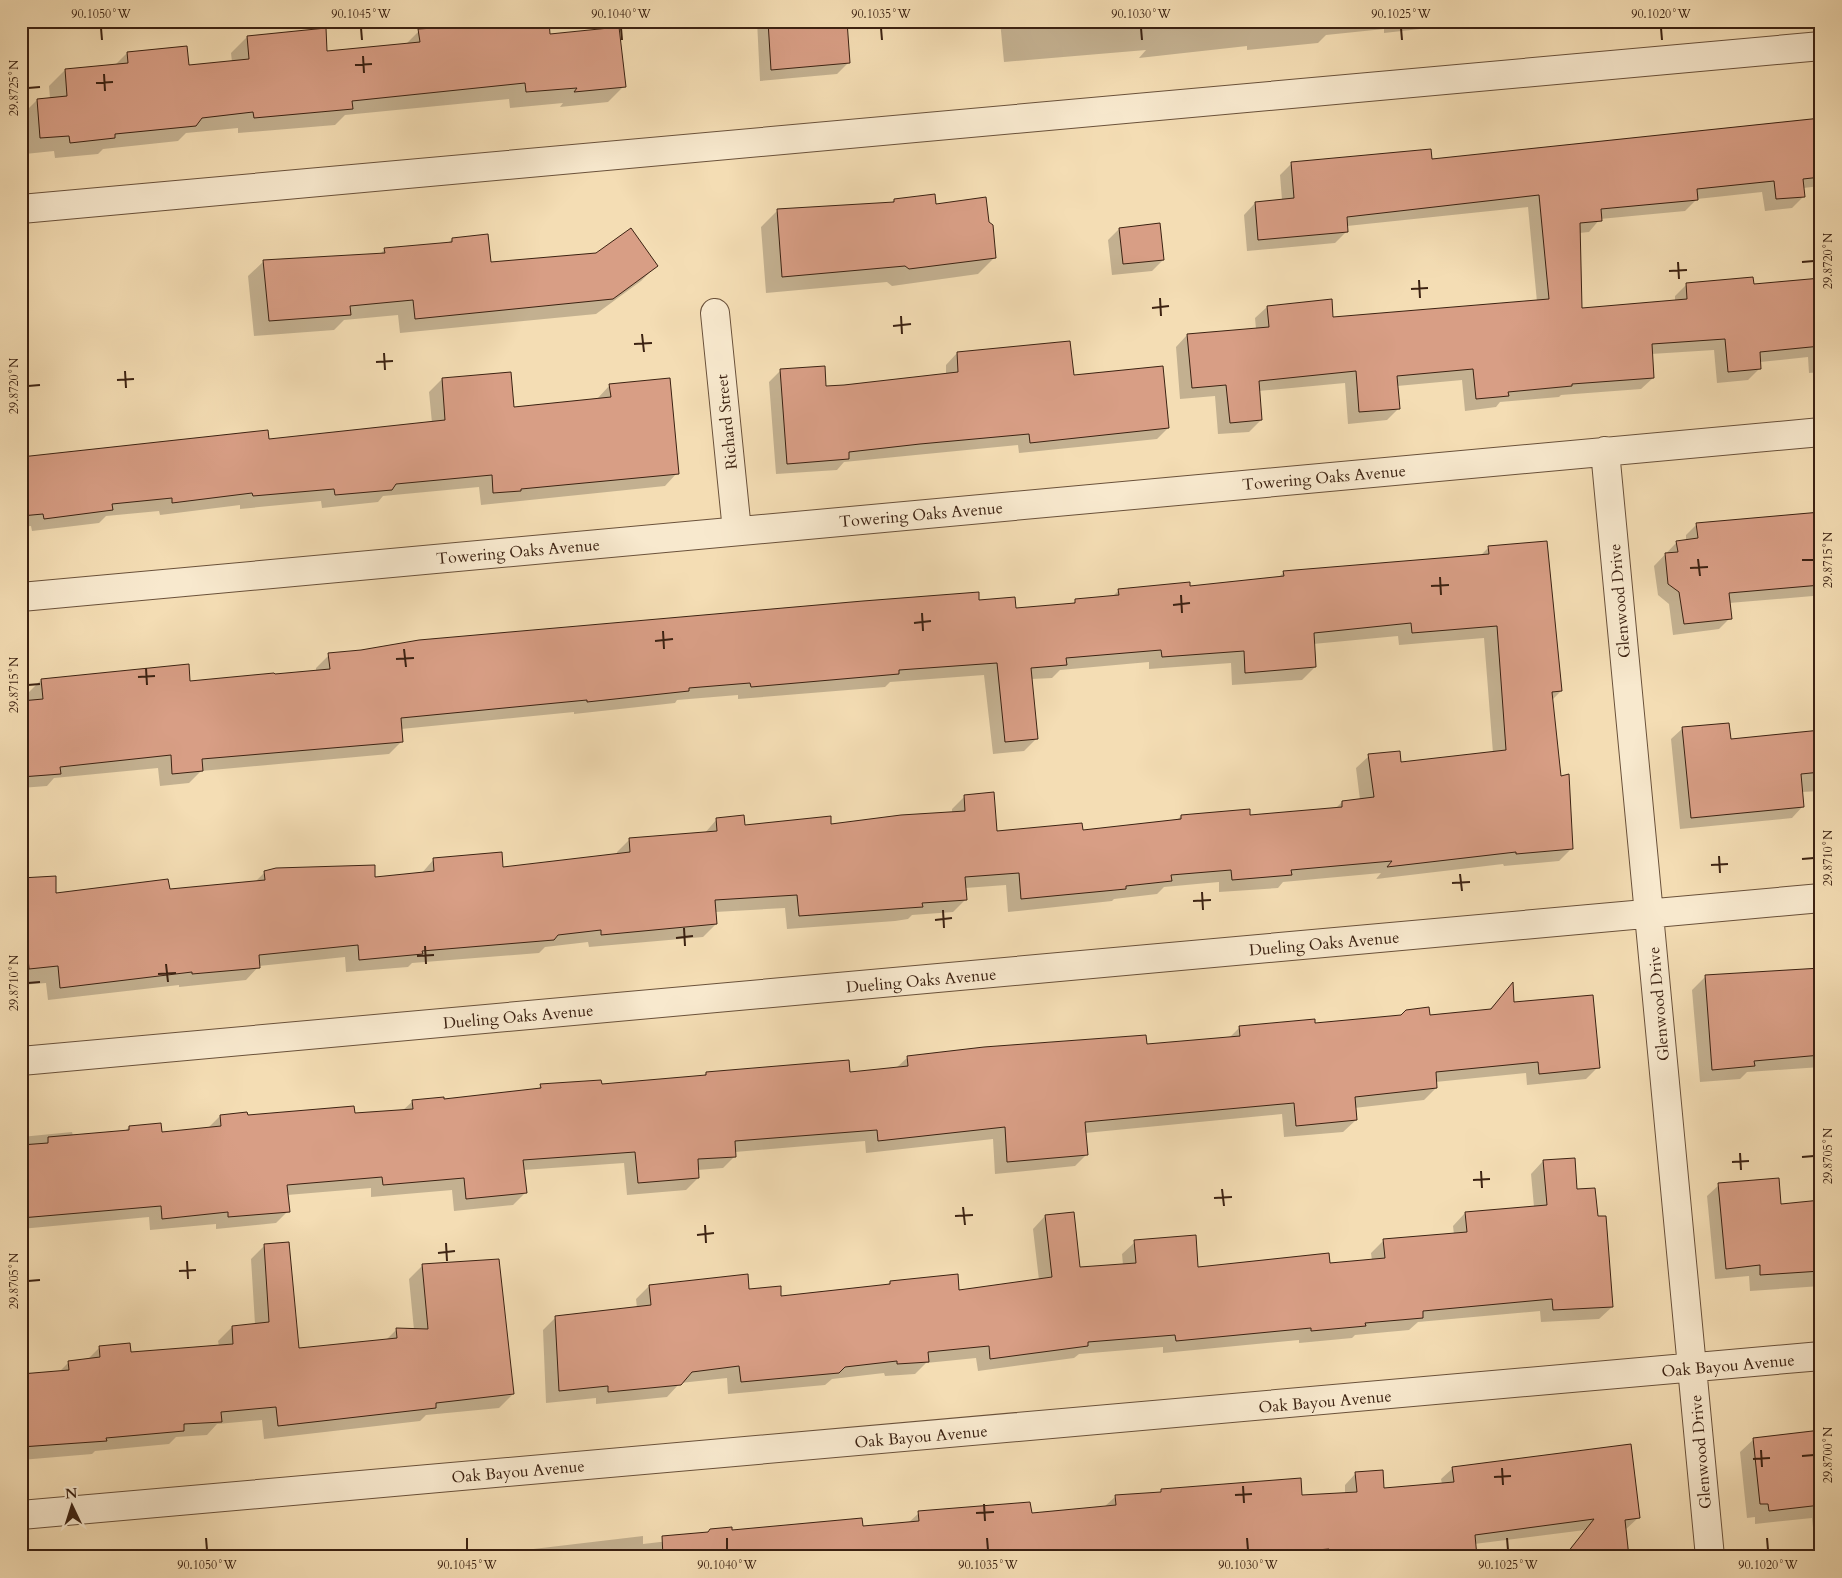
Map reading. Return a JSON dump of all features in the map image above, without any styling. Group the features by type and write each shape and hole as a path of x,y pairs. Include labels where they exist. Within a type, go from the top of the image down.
{"street":[{"path":"21,209 1821,46"},
{"name":"Richard Street","path":"715,313 737,530"},
{"name":"Towering Oaks Avenue","path":"21,597 1821,432"},
{"name":"Glenwood Drive","path":"1605,451 1710,1557"},
{"name":"Dueling Oaks Avenue","path":"21,1060 1821,898"},
{"name":"Oak Bayou Avenue","path":"21,1515 1821,1356"}],"building":[{"path":"549,21 550,34 619,27 626,87 574,92 577,88 526,92 525,83 352,101 353,109 254,118 253,112 202,118 196,126 115,134 115,138 70,143 69,136 40,138 37,99 67,96 65,69 128,63 127,52 187,46 189,65 249,59 247,36 326,28 327,51 420,42 418,29"},
{"path":"768,21 847,21 850,63 771,70"},
{"path":"1821,118 1821,177 1803,179 1805,197 1776,199 1774,181 1697,189 1698,200 1601,209 1602,221 1580,223 1582,308 1687,299 1686,283 1753,277 1754,284 1821,278 1821,346 1760,352 1761,369 1728,372 1725,339 1652,344 1654,378 1572,384 1572,386 1508,392 1509,396 1476,399 1473,369 1397,376 1400,409 1359,412 1356,371 1259,381 1262,420 1230,423 1226,385 1192,388 1187,334 1269,327 1267,306 1332,299 1333,317 1549,299 1539,195 1347,217 1348,232 1258,240 1255,202 1294,198 1291,162 1431,149 1432,159"},
{"path":"935,194 936,204 986,197 989,222 993,225 996,258 909,269 905,266 782,277 777,209 894,202 894,199"},
{"path":"1160,223 1164,260 1123,264 1119,228"},
{"path":"631,228 658,266 613,299 415,319 413,300 350,306 351,315 269,321 263,260 385,253 384,248 452,242 452,238 488,234 491,262 596,253"},
{"path":"1070,341 1074,375 1163,366 1169,428 1030,443 1029,434 920,444 849,452 849,459 787,464 780,369 825,366 826,386 844,385 958,372 957,352"},
{"path":"511,372 514,407 611,397 609,384 670,378 679,474 493,493 492,475 396,484 392,490 335,495 334,489 253,496 252,493 172,503 172,498 112,504 113,510 44,519 43,514 21,516 21,457 268,430 269,439 445,420 442,378"},
{"path":"1821,512 1821,585 1729,593 1732,619 1684,624 1679,592 1668,584 1665,553 1678,552 1676,541 1698,538 1696,523"},
{"path":"1547,541 1562,691 1552,692 1561,776 1569,774 1573,849 1516,854 1516,852 1387,867 1392,861 1291,870 1292,875 1232,880 1231,870 1171,875 1172,881 1126,886 1126,889 1021,899 1019,873 965,877 967,900 922,903 923,907 799,916 797,895 715,900 717,924 601,935 601,930 558,935 554,940 422,951 423,954 359,960 358,945 259,955 260,968 192,974 192,972 60,988 58,966 29,969 21,878 56,876 56,893 168,879 170,889 265,880 264,871 276,868 375,865 375,877 434,871 433,858 502,852 503,867 630,852 629,838 717,831 716,818 744,815 745,825 831,816 831,824 901,815 965,811 964,795 994,792 997,831 1082,823 1083,830 1181,819 1181,815 1250,809 1250,815 1342,807 1342,801 1374,797 1368,754 1400,751 1401,762 1506,750 1497,626 1412,633 1411,623 1314,633 1316,667 1245,673 1244,651 1162,657 1161,650 1066,658 1067,665 1031,668 1038,739 1005,742 997,663 899,670 899,674 751,687 750,683 689,688 689,691 587,702 587,700 401,718 403,742 202,759 203,771 172,774 171,755 60,767 61,774 21,777 21,701 43,699 41,679 189,664 190,681 330,669 328,653 361,650 419,640 979,592 979,600 1015,597 1016,608 1075,603 1075,599 1119,595 1118,589 1190,582 1190,586 1284,576 1283,571 1489,554 1488,546"},
{"path":"1729,723 1731,739 1821,730 1821,772 1801,774 1804,807 1691,818 1682,727"},
{"path":"1821,968 1821,1055 1754,1061 1755,1066 1712,1070 1705,975"},
{"path":"1513,982 1514,1002 1593,995 1600,1068 1539,1074 1538,1062 1436,1072 1437,1088 1355,1097 1357,1120 1296,1126 1294,1103 1085,1122 1088,1155 1007,1162 1005,1127 878,1141 877,1130 735,1141 736,1157 698,1159 699,1178 638,1183 635,1152 523,1160 527,1193 466,1199 464,1178 383,1185 382,1177 287,1185 290,1212 228,1217 228,1212 162,1219 161,1206 21,1218 21,1145 48,1143 48,1137 129,1130 129,1126 161,1123 162,1132 221,1126 220,1115 247,1112 248,1115 354,1106 355,1113 413,1109 412,1100 444,1097 444,1099 541,1088 540,1084 601,1080 602,1084 706,1075 706,1072 849,1060 850,1072 908,1066 907,1056 984,1047 1146,1035 1147,1044 1240,1036 1239,1026 1315,1019 1315,1023 1401,1015 1406,1010 1429,1007 1430,1015 1491,1009"},
{"path":"1575,1158 1577,1189 1595,1188 1598,1216 1606,1216 1613,1307 1553,1310 1552,1299 1423,1311 1423,1318 1365,1323 1366,1326 1311,1331 1311,1328 1176,1341 1175,1335 1088,1342 1088,1346 990,1359 989,1346 928,1352 929,1362 897,1364 897,1361 845,1367 839,1373 741,1382 739,1366 692,1372 681,1385 608,1392 608,1386 559,1391 555,1316 651,1305 649,1285 748,1274 749,1289 781,1286 781,1296 890,1284 890,1281 958,1274 959,1290 1052,1277 1045,1215 1074,1212 1080,1267 1136,1263 1134,1240 1196,1235 1198,1267 1329,1253 1330,1263 1385,1258 1383,1239 1467,1232 1465,1212 1547,1205 1543,1160"},
{"path":"1779,1178 1781,1204 1821,1200 1821,1271 1760,1275 1760,1265 1726,1269 1718,1183"},
{"path":"289,1242 299,1348 397,1338 396,1328 428,1329 422,1264 499,1259 514,1394 436,1403 436,1408 278,1426 276,1407 221,1412 222,1422 184,1424 184,1431 106,1438 107,1441 21,1447 21,1374 69,1370 68,1361 100,1357 99,1346 130,1343 131,1352 233,1344 232,1326 269,1322 264,1244"},
{"path":"1821,1430 1821,1505 1769,1511 1768,1504 1760,1504 1753,1438"},
{"path":"1631,1444 1640,1518 1625,1520 1629,1557 1564,1557 1594,1519 1475,1535 1477,1557 1330,1557 1329,1549 1231,1557 663,1557 662,1536 708,1532 710,1529 732,1527 732,1530 862,1518 863,1526 919,1521 918,1511 1030,1502 1032,1513 1116,1505 1115,1495 1161,1492 1161,1489 1301,1478 1302,1495 1357,1492 1355,1472 1383,1470 1384,1488 1454,1482 1452,1467"}]}
